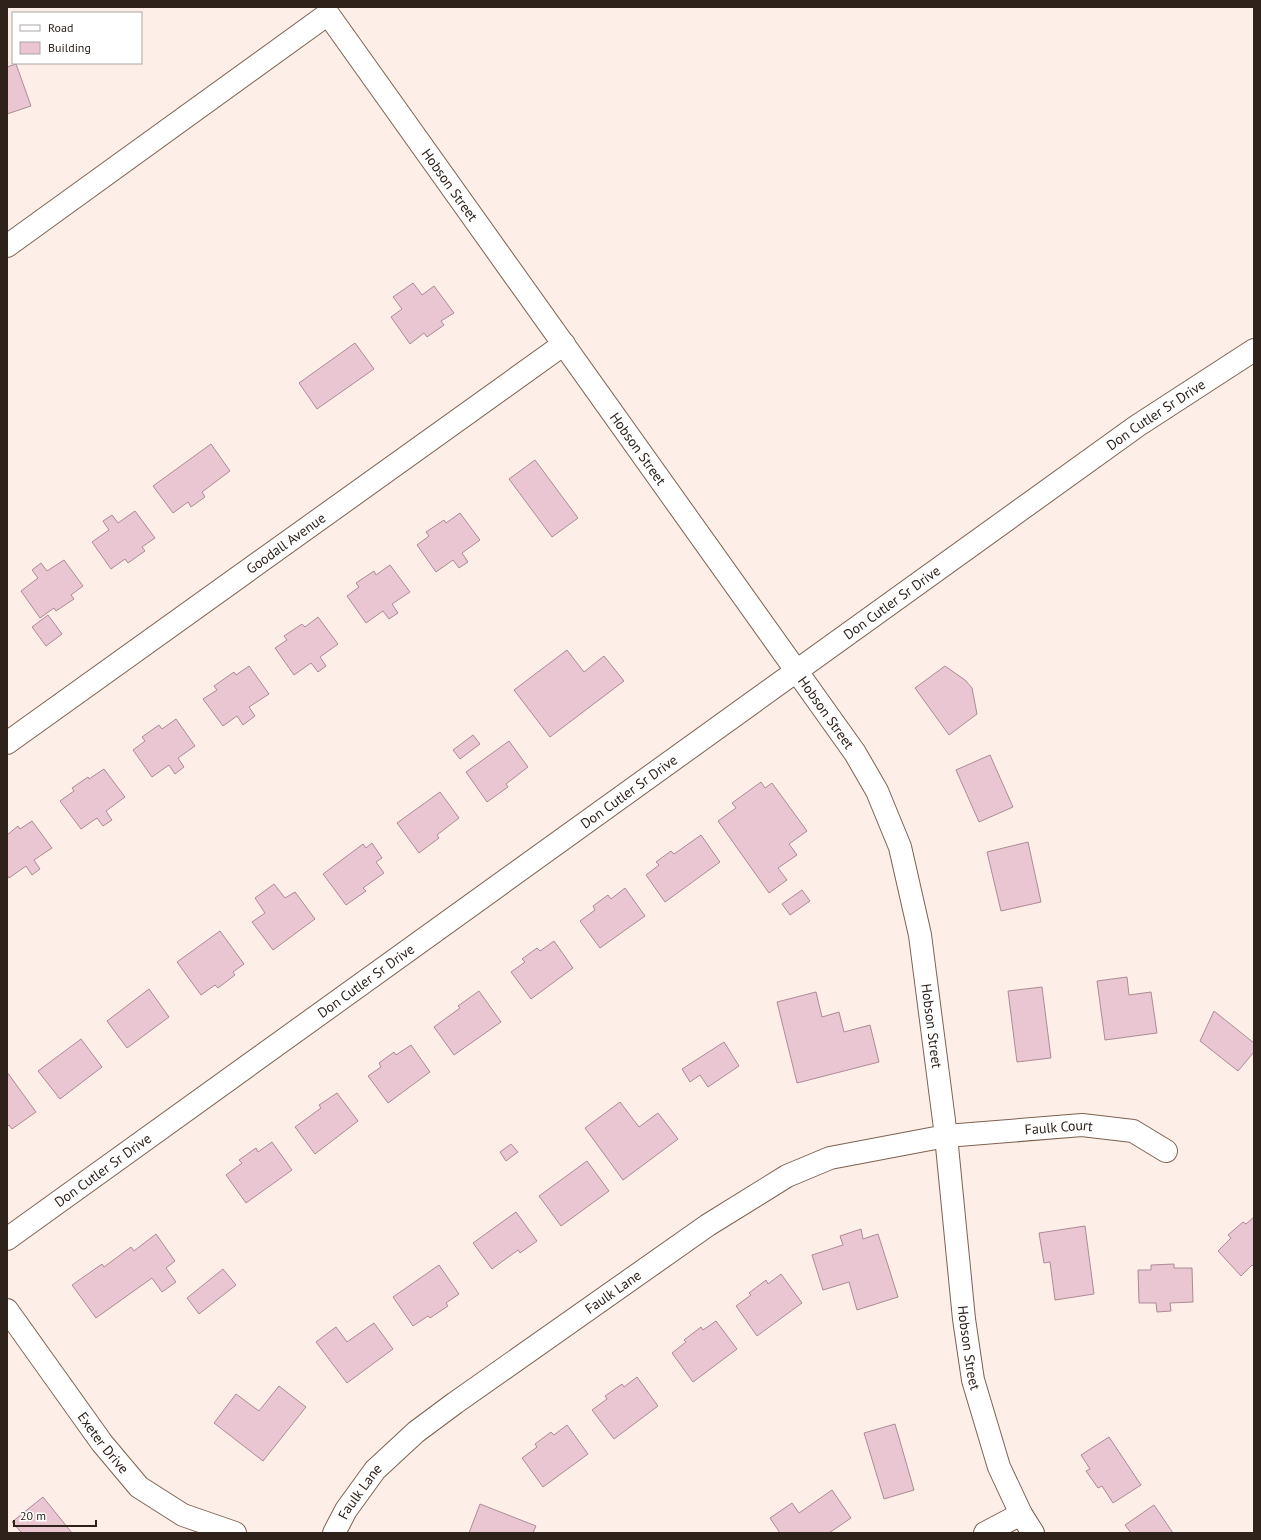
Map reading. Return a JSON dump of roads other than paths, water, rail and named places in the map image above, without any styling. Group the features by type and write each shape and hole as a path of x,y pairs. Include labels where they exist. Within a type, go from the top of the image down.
{"street":[{"name":"Hobson Street","path":"7,246 328,14 855,753 877,791 900,848 920,935 946,1136 964,1318 973,1380 999,1467 1021,1514 1033,1533"},
{"name":"Goodall Avenue","path":"7,743 564,344"},
{"name":"Don Cutler Sr Drive","path":"7,1239 1137,426 1254,350"},
{"name":"Faulk Court","path":"946,1136 1082,1125 1133,1131 1166,1151"},
{"name":"Faulk Lane","path":"334,1533 346,1510 375,1470 416,1432 708,1225 787,1176 830,1158 946,1136"},
{"name":"Exeter Drive","path":"7,1310 102,1443 139,1487 183,1515 234,1533"},
{"path":"985,1533 1021,1514"}]}
